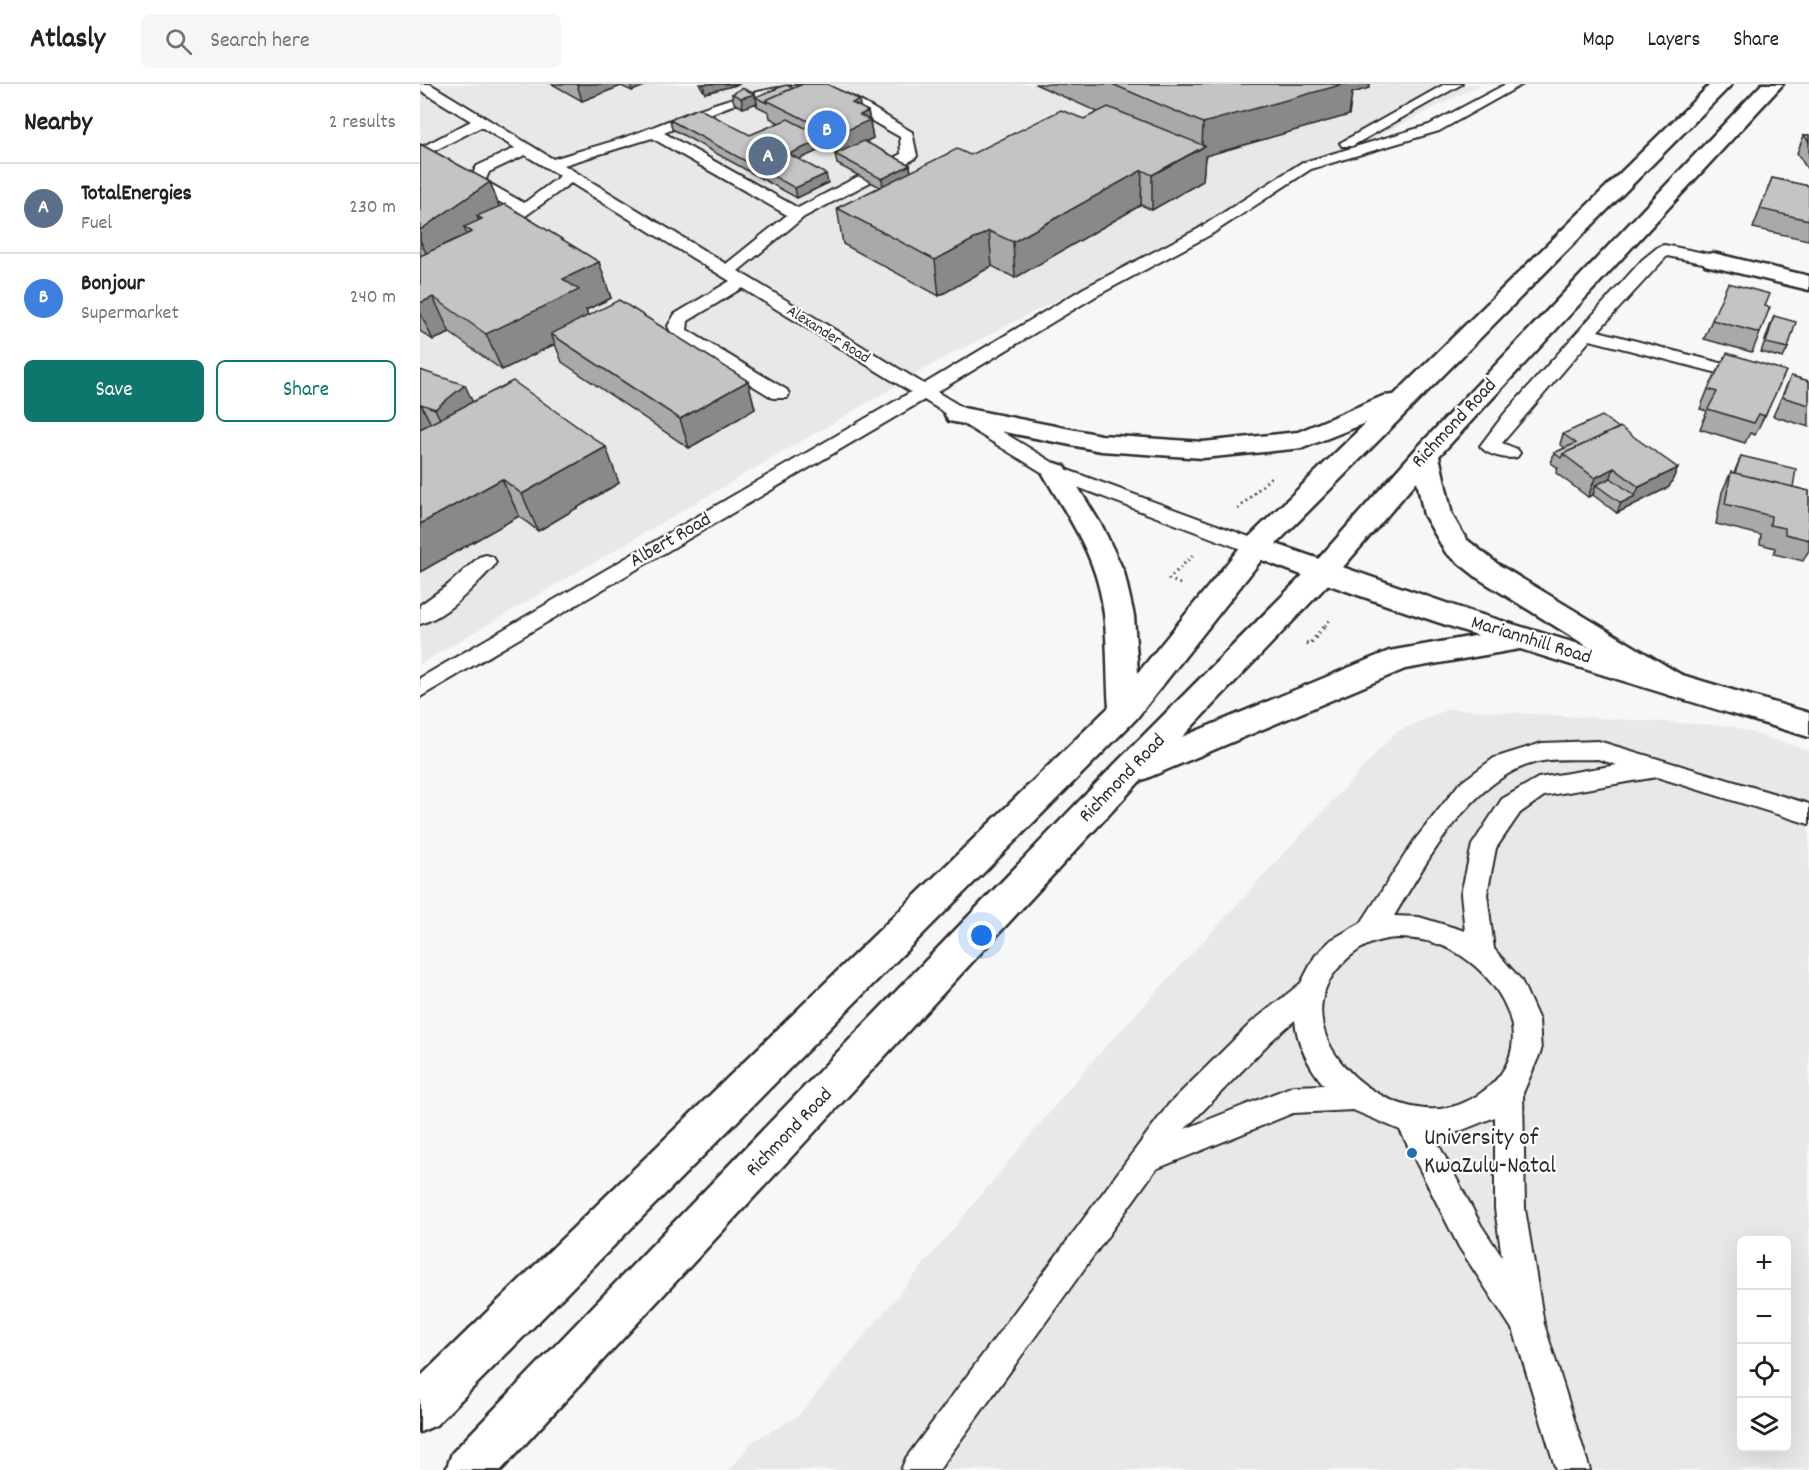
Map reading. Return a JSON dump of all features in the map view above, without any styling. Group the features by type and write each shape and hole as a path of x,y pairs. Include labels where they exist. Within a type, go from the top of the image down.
{"main road":[{"path":"420,1409 1125,711 1256,547 1722,84"},
{"name":"Richmond Road","path":"469,1470 1125,775 1322,573 1425,455 1773,84"},
{"path":"1713,260 1809,283"},
{"path":"958,414 1101,443 1203,450 1303,440 1407,396"},
{"path":"1425,455 1438,515 1456,546 1489,572 1672,684"},
{"path":"1055,472 1100,547 1113,586 1119,616 1125,711"},
{"name":"Mariannhill Road","path":"1256,547 1322,573 1520,639 1809,725"},
{"path":"1125,775 1400,659 1520,639"}],"lane":[{"path":"1306,166 1455,84"},
{"path":"1306,166 1434,128 1516,84"},
{"name":"Alexander Road","path":"428,85 480,122 1055,472 1256,547"},
{"path":"550,165 652,132 740,95 768,88 806,86 836,96 907,135 909,156 798,214 733,276 681,318 677,326 679,333 780,394"},
{"path":"420,154 480,122"},
{"path":"652,132 798,214"},
{"path":"524,209 480,185 478,179 482,169 525,149"},
{"name":"Albert Road","path":"420,688 1069,304 1204,232 1306,166"},
{"path":"477,244 571,176"},
{"path":"1510,453 1490,446 1512,417 1613,300 1664,250 1713,260"},
{"path":"1586,333 1745,375"},
{"path":"420,616 456,591 486,562"},
{"path":"1370,931 1423,848 1468,791 1502,765 1542,752 1598,750 1809,814"},
{"path":"1482,954 1474,894 1484,844 1511,806 1538,788 1575,780 1662,769"},
{"path":"1402,926 1437,931 1470,945 1498,968 1519,997 1528,1029 1525,1062 1509,1090 1483,1111 1448,1122 1410,1120 1372,1107 1340,1083 1319,1054 1308,1024 1310,992 1321,966 1342,944 1370,931 1402,926"},
{"path":"918,1470 1179,1114 1262,1031 1310,992"},
{"path":"1509,1090 1510,1209 1528,1324 1573,1470"},
{"path":"1146,1159 1293,1100 1357,1096"},
{"path":"1410,1120 1470,1236 1528,1324"}],"shaded area":[{"path":"420,84 1481,84 949,355 420,664"},
{"name":"University of KwaZulu-Natal","path":"1448,709 1731,726 1809,751 1809,1470 730,1470 752,1442 798,1416 1088,1066 1396,732"}],"building":[{"path":"803,84 827,84 859,100 852,103 868,111 860,115 870,120 836,135 766,100"},
{"path":"1112,84 1344,84 1203,123"},
{"path":"786,85 793,88 766,100 767,103 755,97"},
{"path":"742,88 755,94 741,98 732,94"},
{"path":"1108,107 1205,146 1152,175 1142,170 1013,242 989,231 935,260 837,208 957,149 970,155 1061,110 1084,119"},
{"path":"698,108 750,135 788,119 825,138 789,154 826,174 795,188 670,120"},
{"path":"864,141 910,165 882,179 835,154"},
{"path":"420,144 490,182 420,230"},
{"path":"1772,178 1809,186 1809,220 1760,209"},
{"path":"505,204 599,262 563,279 579,290 486,334 433,297 420,303 420,256 472,232 464,227 482,219 477,216"},
{"path":"1728,283 1770,294 1765,306 1770,307 1760,333 1712,320"},
{"path":"619,300 748,381 680,419 551,334"},
{"path":"1774,316 1796,322 1788,348 1766,343"},
{"path":"1727,353 1786,371 1765,416 1759,414 1754,423 1708,409 1717,392 1708,389"},
{"path":"420,370 465,385 435,409 420,404"},
{"path":"1791,376 1809,381 1809,405 1782,397"},
{"path":"513,381 606,447 522,494 502,479 420,524 420,429"},
{"path":"1602,416 1619,428 1563,454 1561,458 1554,453 1576,443 1563,434"},
{"path":"1620,427 1678,468 1639,487 1614,468 1595,478 1563,454"},
{"path":"1741,456 1796,469 1793,487 1735,473"},
{"path":"1731,472 1809,491 1809,540 1785,534 1785,528 1770,525 1771,516 1725,504"},
{"path":"1611,478 1635,496 1621,503 1596,485"}],"place":[{"name":"Bonjour","path":"827,130"},
{"name":"TotalEnergies","path":"768,156"},
{"name":"University of KwaZulu-Natal","path":"1412,1153"}]}
